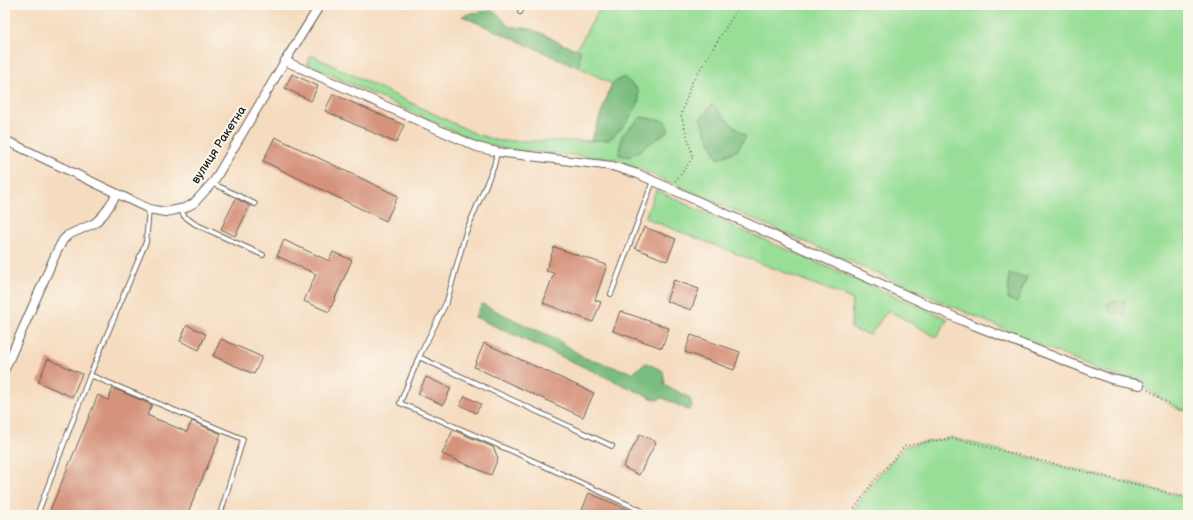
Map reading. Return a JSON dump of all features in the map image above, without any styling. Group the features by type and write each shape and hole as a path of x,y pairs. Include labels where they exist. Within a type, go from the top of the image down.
{"street":[{"name":"вулиця Ракетна","path":"5,141 150,209 164,212 180,209 194,202 212,183 320,5"},
{"path":"286,61 477,147 497,152 612,166 638,174 963,321 1111,379 1140,385"},
{"path":"5,369 63,240 74,231 95,223 104,214 117,194"}],"lane":[{"path":"520,12 524,5"},
{"path":"497,152 494,166 466,232 447,301 419,357 400,403 514,452 640,510"},
{"path":"611,294 653,180"},
{"path":"212,183 255,204"},
{"path":"37,515 90,374 146,242 150,209"},
{"path":"180,209 184,216 195,224 263,255"},
{"path":"419,357 612,446"},
{"path":"90,374 243,440 220,515"}],"path":[{"path":"668,187 682,173 693,157 681,115 691,84 736,11 737,5"},
{"path":"1140,385 1177,408 1188,411"},
{"path":"850,515 873,482 905,446 952,438 1188,498"}],"green space":[{"path":"602,5 1188,5 1188,411 1177,409 1134,381 1097,370 617,159 505,149 473,140 307,64 311,55 476,134 498,141 591,141 612,84 569,62"},
{"path":"492,11 499,15 508,26 530,29 564,45 580,50 579,68 462,16 472,13"},
{"path":"623,77 638,89 639,102 626,124 609,140 591,141 612,84"},
{"path":"712,104 725,118 746,136 738,150 718,159 700,119"},
{"path":"641,117 665,121 669,131 629,157 619,155 622,135"},
{"path":"656,190 739,229 948,319 936,337 888,310 870,335 851,329 852,299 645,218"},
{"path":"1009,274 1027,277 1017,303 1008,299"},
{"path":"1124,299 1124,314 1112,314 1107,304"},
{"path":"482,304 553,337 585,358 633,373 646,363 663,371 665,385 690,398 692,407 688,410 663,398 656,400 475,317"},
{"path":"952,438 1188,498 1188,515 850,515 873,482 905,446"}],"building":[{"path":"292,74 318,86 311,101 285,88"},
{"path":"333,94 404,125 396,143 325,111"},
{"path":"275,137 398,196 386,221 263,161"},
{"path":"236,198 250,206 235,236 221,229"},
{"path":"644,227 676,239 667,261 635,248"},
{"path":"284,240 329,261 333,252 352,260 329,312 304,301 316,274 277,256"},
{"path":"554,247 607,265 595,300 601,302 593,322 543,303 554,273 546,271"},
{"path":"674,280 699,289 691,310 666,301"},
{"path":"620,311 669,328 662,348 613,331"},
{"path":"187,325 206,334 199,350 180,341"},
{"path":"691,335 740,352 734,370 685,352"},
{"path":"221,339 262,357 254,374 213,356"},
{"path":"484,343 594,393 583,417 474,367"},
{"path":"48,359 82,374 72,397 38,382"},
{"path":"426,377 451,388 443,405 418,394"},
{"path":"113,388 152,405 147,415 187,432 192,421 221,434 187,515 48,515 98,395 108,400"},
{"path":"465,396 481,404 476,413 460,405"},
{"path":"453,430 493,447 498,458 491,475 442,454"},
{"path":"640,434 656,442 639,475 623,467"},
{"path":"589,493 641,515 580,515"}]}
